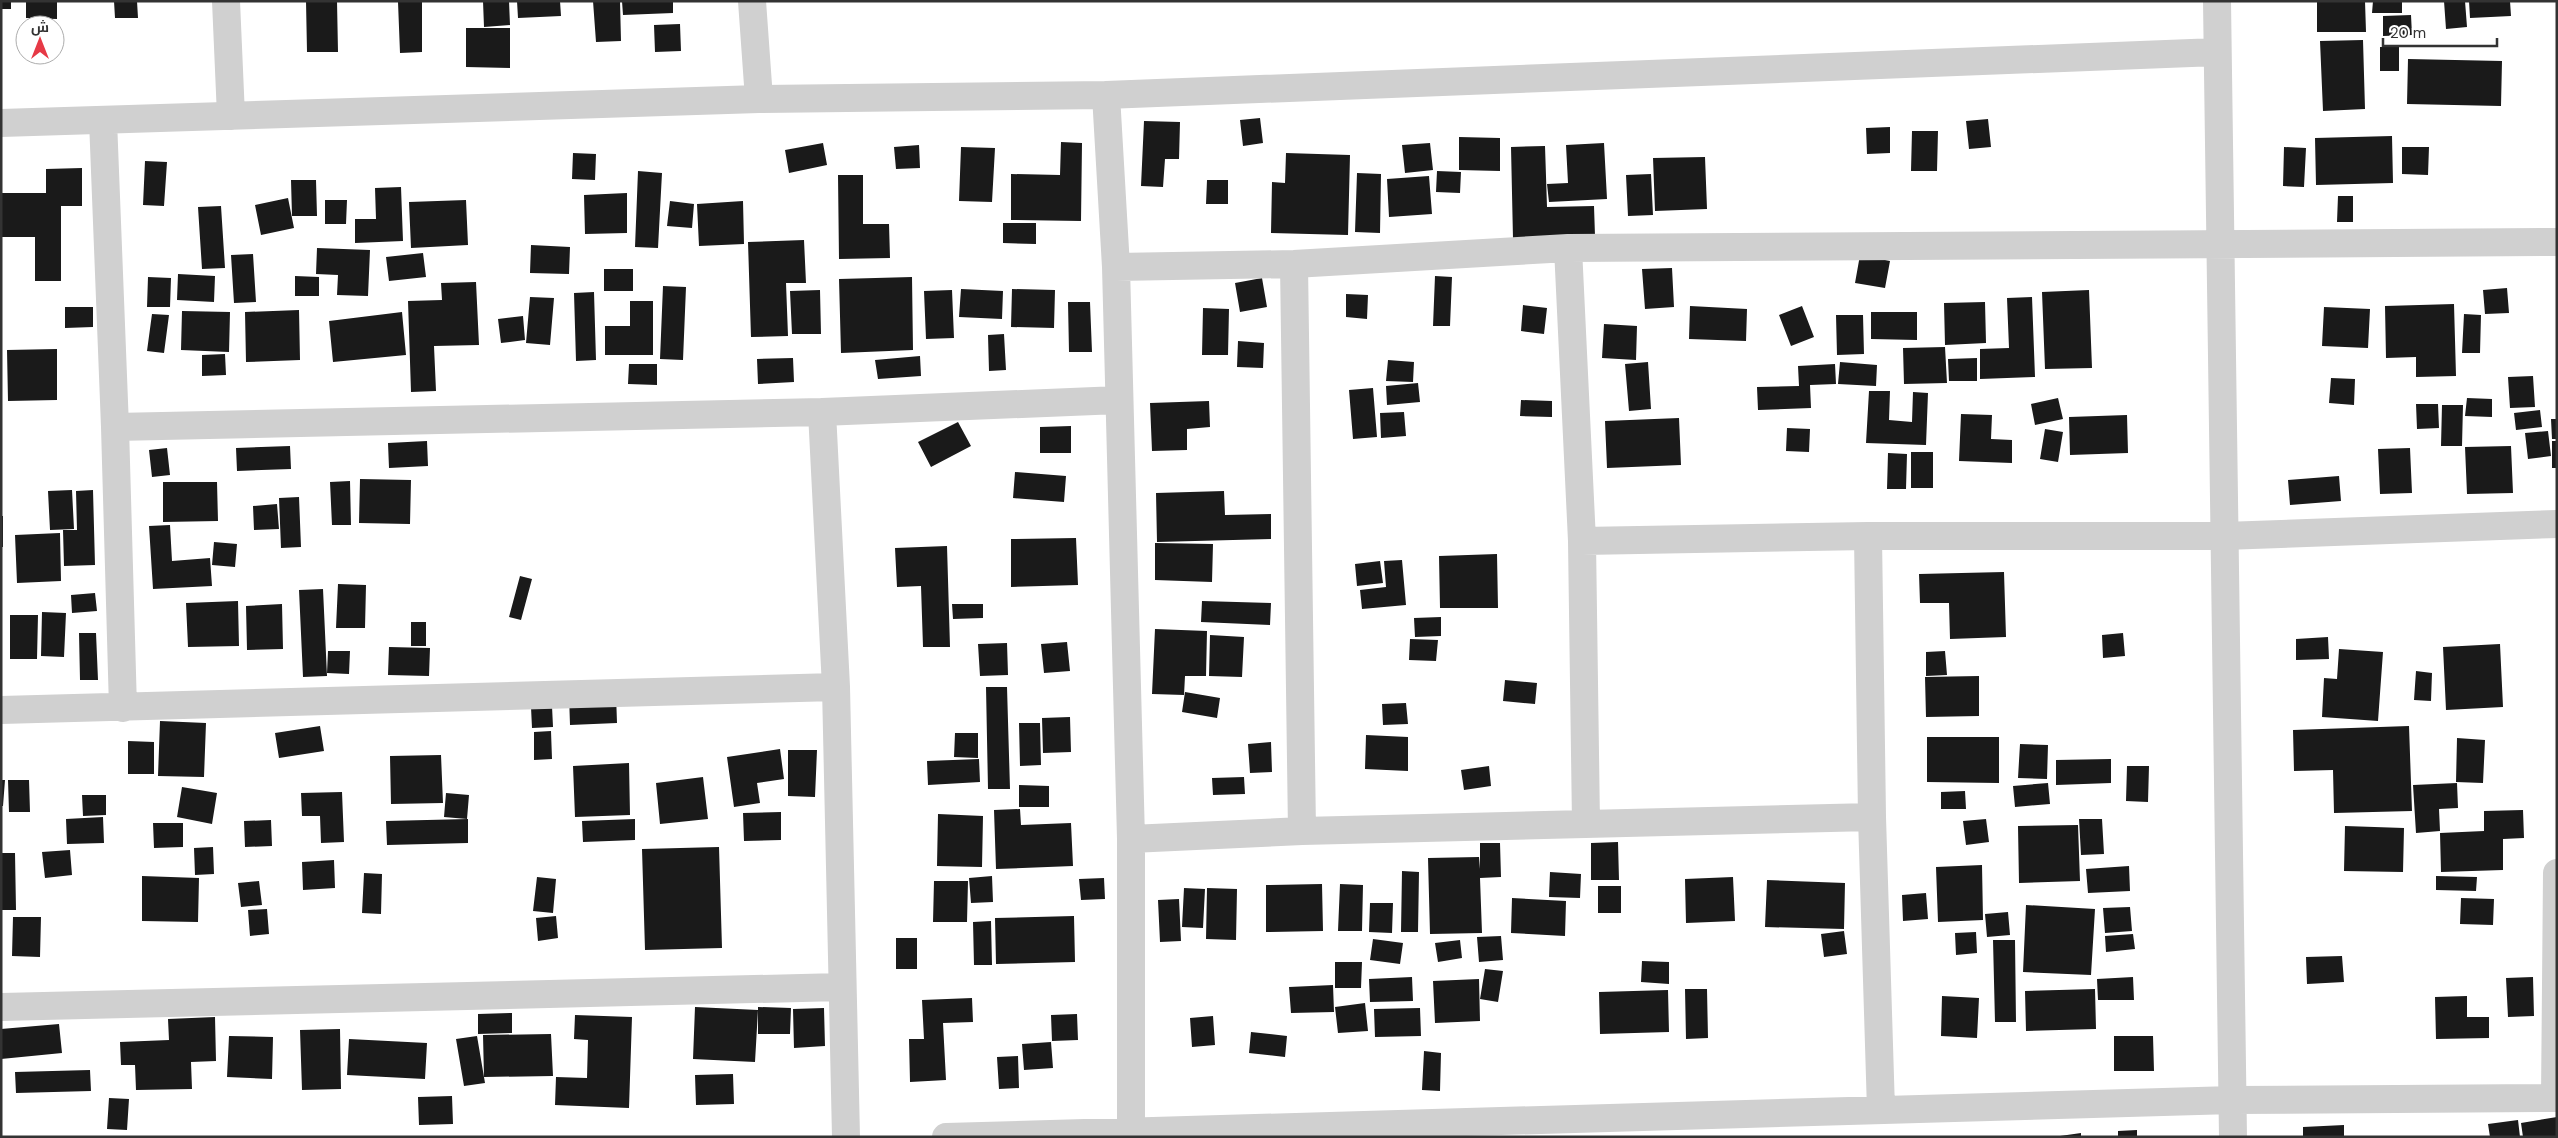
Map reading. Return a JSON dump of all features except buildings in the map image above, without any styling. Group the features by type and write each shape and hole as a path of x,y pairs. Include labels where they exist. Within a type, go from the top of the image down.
{"street":[{"path":"226,1 231,116"},
{"path":"752,1 759,99"},
{"path":"2217,1 2233,1137"},
{"path":"1,123 759,99 1106,95 2217,52"},
{"path":"1106,95 1116,267 1132,839 1131,1131"},
{"path":"102,120 115,427 123,708"},
{"path":"1116,267 1294,264 1568,248 2557,242"},
{"path":"1568,248 1582,541 1586,824"},
{"path":"1294,264 1302,831"},
{"path":"115,427 822,412 1119,400"},
{"path":"822,412 836,687 841,987 846,1137"},
{"path":"1582,541 1868,536 2224,536 2557,524"},
{"path":"1868,536 1872,818 1880,1110"},
{"path":"1,710 836,687"},
{"path":"1132,839 1302,831 1872,818"},
{"path":"946,1137 1131,1131 1230,1134 1880,1110 2233,1100 2556,1098 2557,873"},
{"path":"1,1007 841,987"}]}
